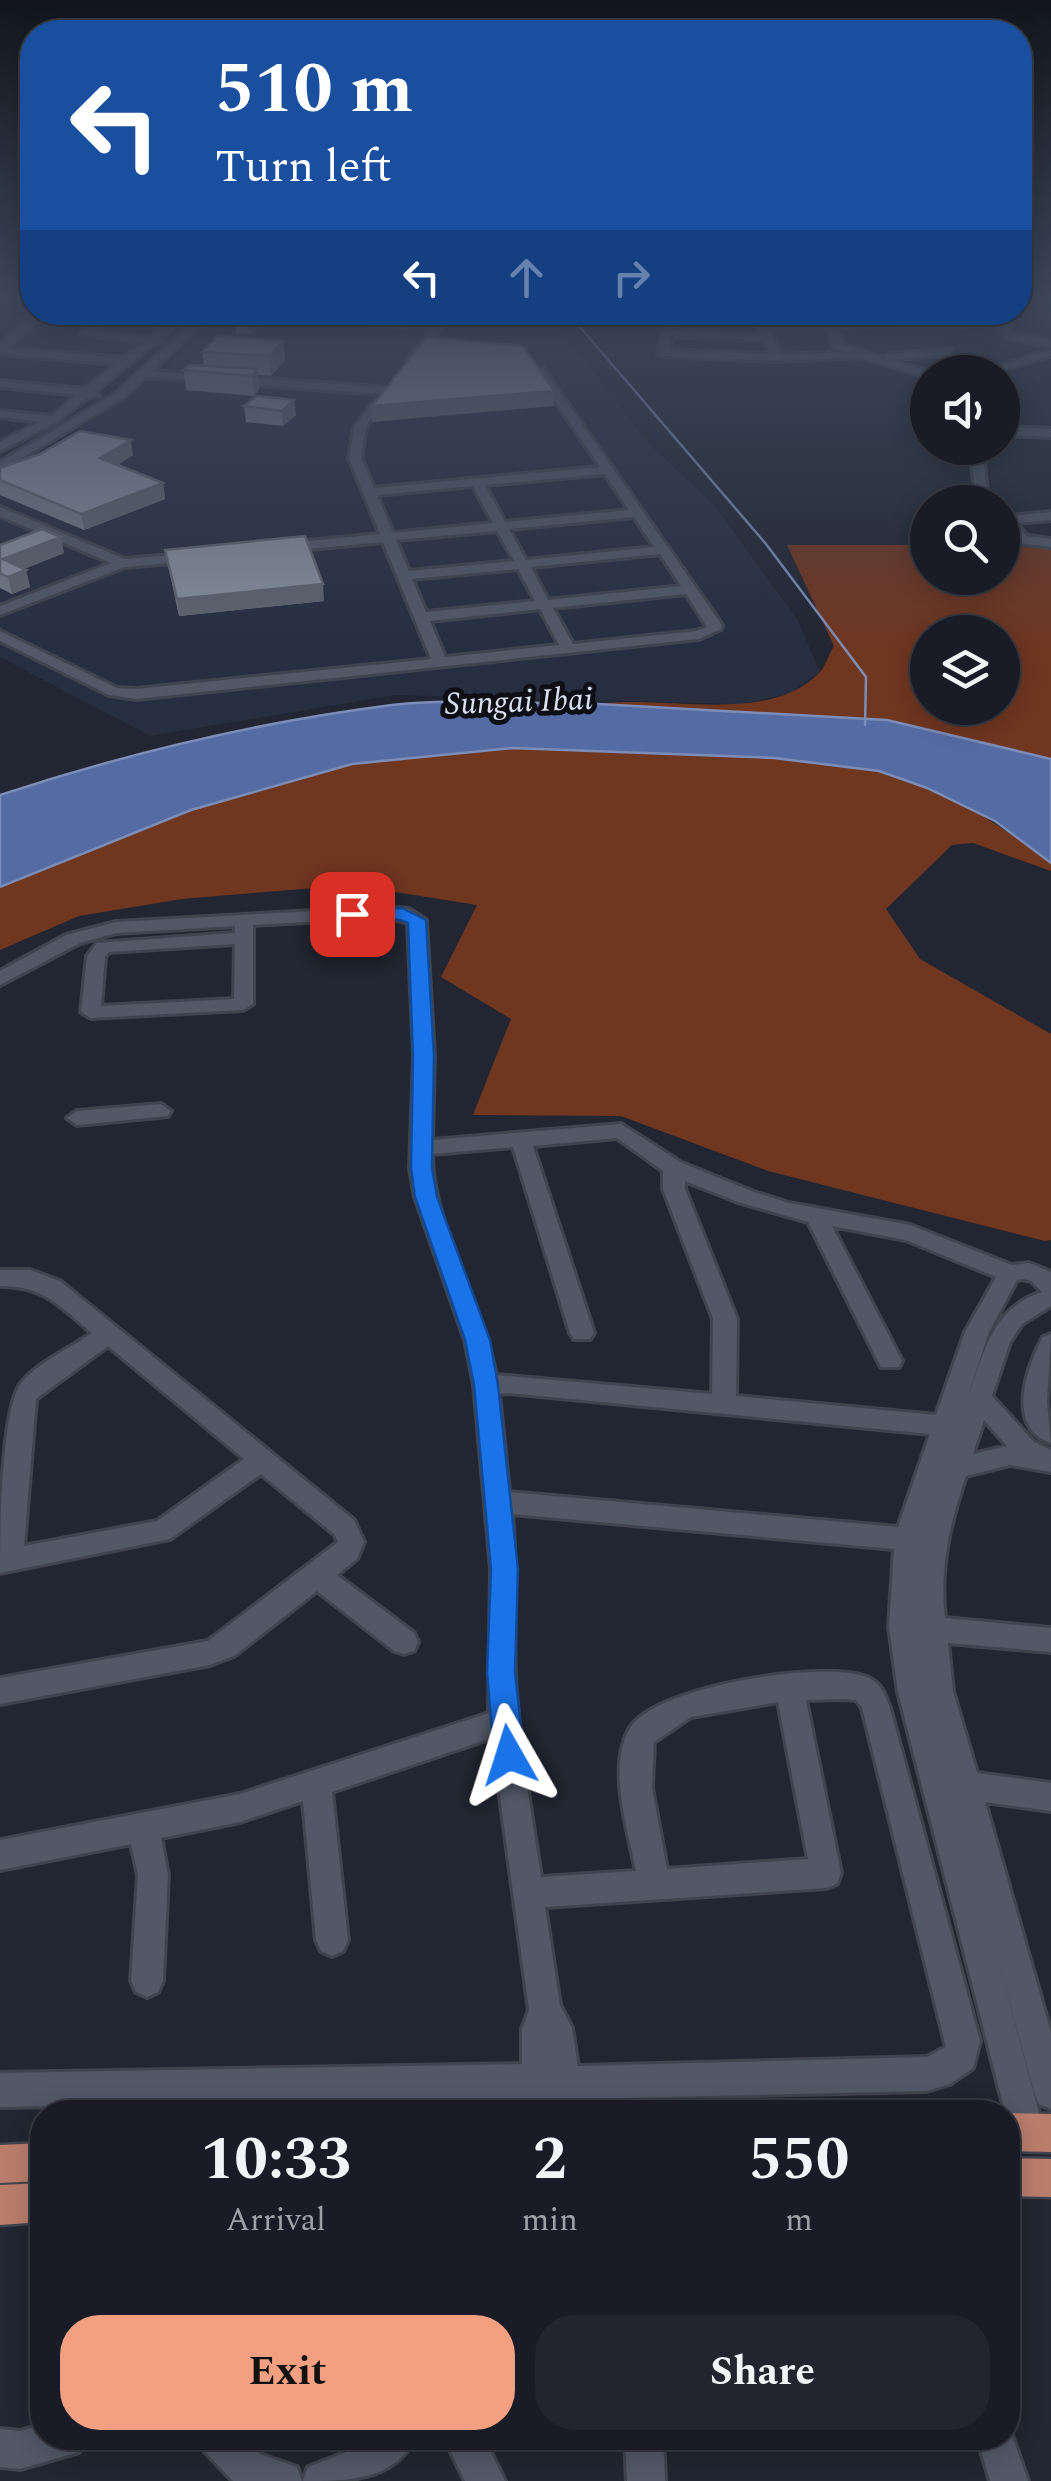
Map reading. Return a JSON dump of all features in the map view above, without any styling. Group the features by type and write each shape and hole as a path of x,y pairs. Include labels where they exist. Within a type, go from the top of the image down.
{"main road":[{"path":"0,2164 30,2163"},
{"path":"1020,2177 1051,2178"},
{"path":"0,2204 30,2204"}],"street":[{"path":"16,416 53,420"},
{"path":"0,447 58,416"},
{"path":"0,467 86,416"},
{"path":"367,416 356,436 354,452 440,662"},
{"path":"0,634 124,694 699,635 714,629 570,416"},
{"path":"1020,432 1051,433"},
{"path":"368,492 607,470"},
{"path":"477,482 568,648"},
{"path":"0,511 123,563"},
{"path":"270,549 638,513"},
{"path":"1020,517 1051,516"},
{"path":"1020,536 1051,543"},
{"path":"405,576 663,550"},
{"path":"0,611 123,563 218,554"},
{"path":"423,616 690,589"},
{"path":"244,929 243,1004 90,1012 96,956 104,947 244,929 388,912 417,920 426,1197 478,1340 486,1385 503,1556 504,1721 545,2010 556,2028 552,2097"},
{"path":"0,979 78,937 116,928 244,929"},
{"path":"78,1118 162,1111"},
{"path":"423,1148 620,1131 674,1168 746,1198 910,1233 1014,1274 1051,1267"},
{"path":"520,1140 582,1333"},
{"path":"674,1168 674,1188 725,1319 724,1402"},
{"path":"816,1216 890,1361"},
{"path":"1014,1274 1006,1287 1014,1296 1028,1302 1048,1295"},
{"path":"1014,1274 976,1332 908,1539 900,1627 912,1692 1020,2100"},
{"path":"0,1278 30,1278 52,1288 345,1528 350,1542 348,1551 318,1575 210,1653 0,1692"},
{"path":"1048,1295 1026,1308 1006,1329 956,1468 929,1559 930,1629 940,1691 1051,2092"},
{"path":"108,1334 32,1386 24,1398 5,1561 174,1525 260,1462"},
{"path":"1051,1343 1032,1397 1039,1423 1051,1433"},
{"path":"486,1385 724,1402 947,1426"},
{"path":"980,1398 1016,1440 1045,1459"},
{"path":"956,1468 1010,1455 1045,1459"},
{"path":"498,1502 908,1539"},
{"path":"318,1575 404,1642"},
{"path":"900,1627 1051,1640"},
{"path":"0,2090 552,2097 927,2074 938,2072 961,2056 963,2041 870,1694 852,1686 790,1690 686,1706 647,1729 639,1740 636,1774 654,1884"},
{"path":"527,1893 826,1873 790,1690"},
{"path":"0,1854 240,1808 504,1721"},
{"path":"316,1784 332,1940"},
{"path":"966,1786 1051,1797"},
{"path":"143,1827 153,1875 146,1981"},
{"path":"1020,2102 1028,2132"},
{"path":"0,2448 30,2447"},
{"path":"230,2450 248,2469 283,2481"},
{"path":"322,2481 359,2466 380,2450"},
{"path":"469,2450 486,2481"},
{"path":"645,2450 646,2481"},
{"path":"1000,2450 1009,2481"}],"shaded area":[{"path":"99,416 627,416 649,444 715,506 798,621 820,672 789,694 739,704 396,695 150,736 0,657 0,476"},
{"path":"787,545 910,545 910,595 1020,595 1020,545 1051,546 1051,759 887,720 598,704 714,705 772,699 798,689 823,667 834,646"},
{"path":"512,748 742,754 877,771 947,796 1051,863 1051,871 973,843 952,845 886,909 920,959 1051,1034 1051,1240 768,1171 621,1116 473,1115 511,1019 441,977 477,905 351,885 182,899 79,916 0,950 0,887 191,810 352,764"}],"water":[{"path":"598,704 887,720 1051,759 1051,863 995,821 927,788 879,771 774,758 512,748 352,764 191,810 0,887 0,795 48,780 243,730 392,705"}],"building":[{"path":"80,431 131,440 100,458 163,483 81,514 0,480 0,468 40,454"},
{"path":"42,529 61,537 3,559 26,570 8,577 0,573 0,545"},
{"path":"305,536 323,584 177,599 165,550"}],"waterway":[{"path":"656,416 766,544 866,677 865,725"}],"route":[{"path":"352,914 402,913 417,920 424,1056 422,1168 426,1197 478,1340 486,1385 506,1596 501,1672 509,1755"}],"water label":[{"name":"Sungai Ibai","path":"519,702"}]}
